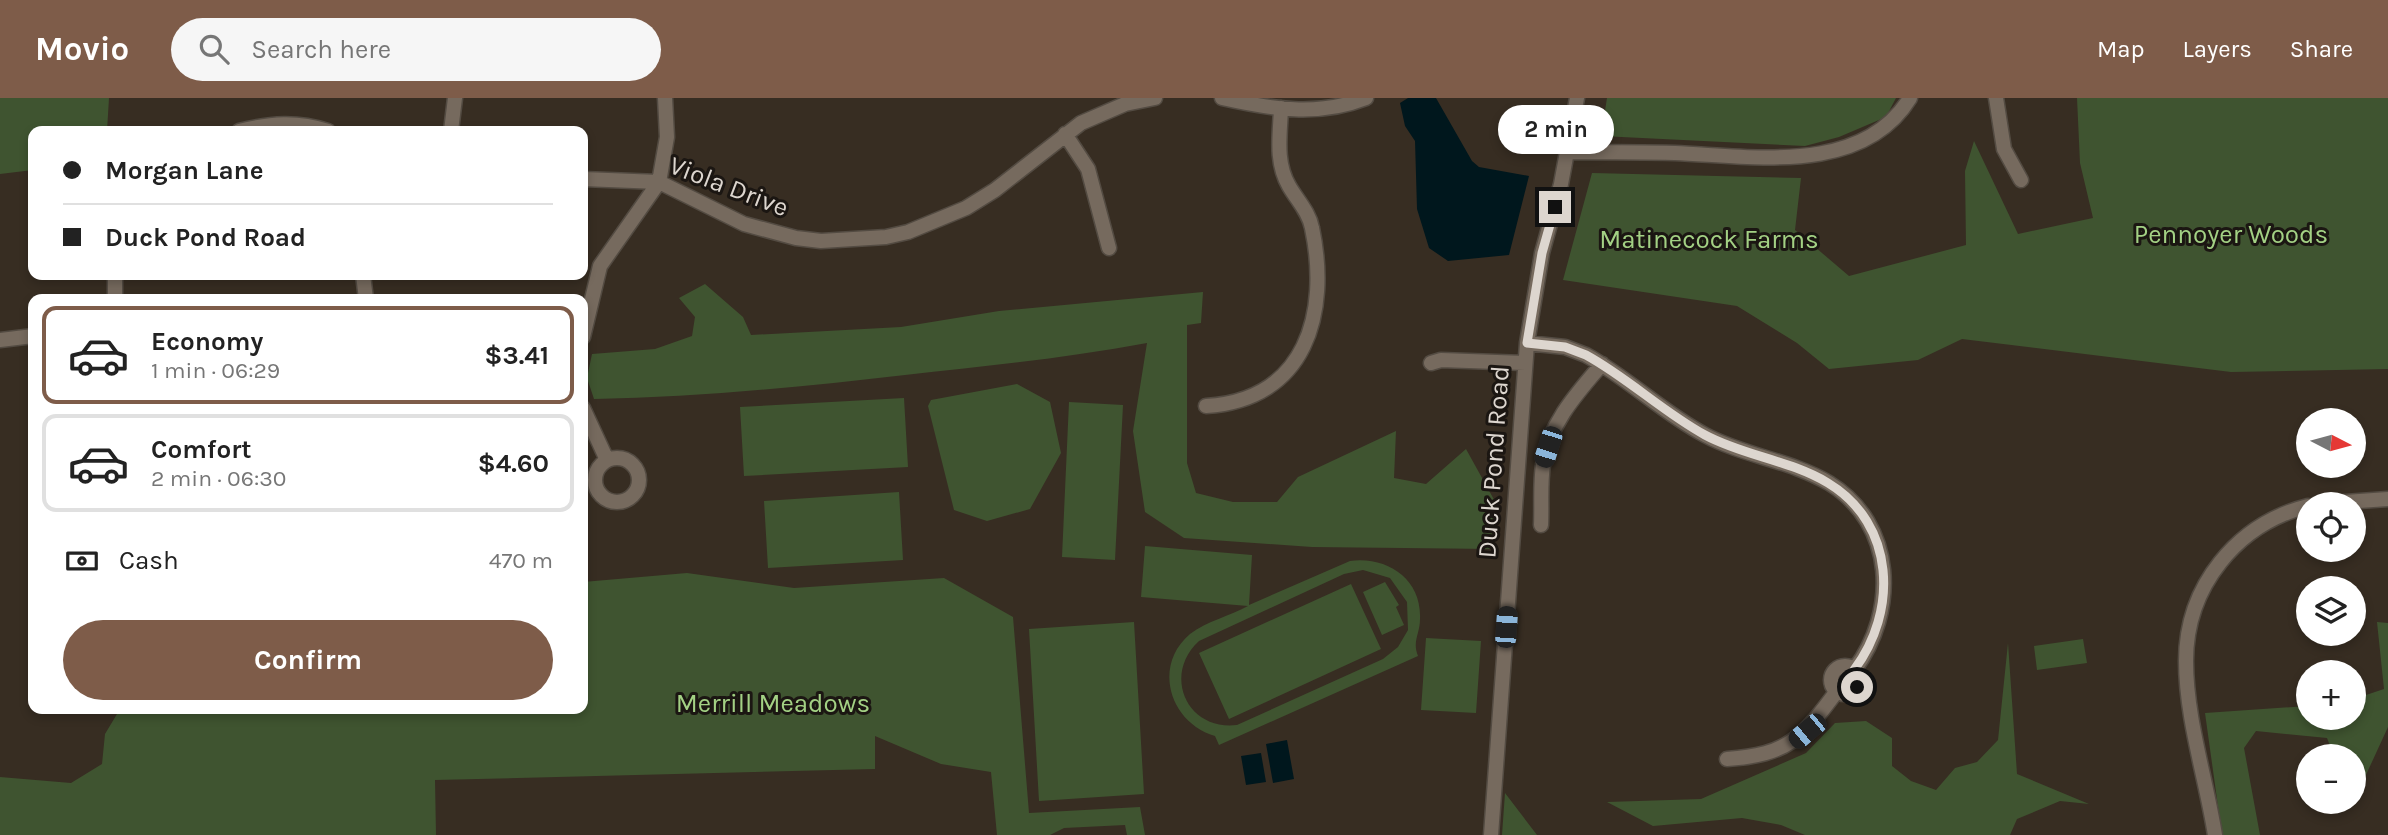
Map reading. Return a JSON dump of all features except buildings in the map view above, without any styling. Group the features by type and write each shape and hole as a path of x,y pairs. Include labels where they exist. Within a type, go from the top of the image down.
{"street":[{"path":"452,126 455,98"},
{"path":"588,316 600,266 659,182 667,137 664,98"},
{"name":"Viola Drive","path":"588,179 659,182 716,212 764,231 821,241 875,238 908,232 966,208 995,190 1065,134 1098,115 1155,98"},
{"path":"1222,98 1311,111 1366,98"},
{"name":"Duck Pond Road","path":"1491,835 1527,343 1542,253 1567,152 1577,98"},
{"path":"1567,152 1791,158 1835,149 1863,139 1891,121 1910,98"},
{"path":"1996,98 2004,149 2018,169 2021,180"},
{"path":"1206,406 1222,405 1265,388 1292,365 1313,329 1318,296 1312,228 1280,164 1281,108"},
{"path":"266,126 283,123 312,126"},
{"path":"1065,134 1091,176 1109,248"},
{"path":"0,340 28,337"},
{"path":"1527,343 1565,347 1602,364 1707,437 1809,473 1831,485 1862,516 1873,534 1884,568 1883,613 1868,652 1854,670 1858,682 1854,690 1846,694 1837,691 1807,731 1796,741 1767,755 1727,759"},
{"path":"1431,363 1441,360 1525,363"},
{"path":"1541,524 1543,464 1554,429 1576,394 1602,364"},
{"path":"588,419 607,460"},
{"path":"2366,501 2388,499"},
{"path":"2215,835 2186,663 2191,621 2212,572 2234,545 2263,522 2296,510"}],"green space":[{"path":"0,98 109,98 107,126 28,126 28,171 0,174"},
{"name":"Matinecock Farms","path":"1607,98 1896,98 1886,117 1839,137 1805,146 1601,136"},
{"name":"Pennoyer Woods","path":"2077,98 2388,98 2388,369 2231,372 1962,339 1918,360 1829,369 1797,343 1737,306 1563,280 1592,173 1801,178 1795,230 1849,276 1966,245 1965,171 1974,141 2018,234 2093,218 2080,163"},
{"path":"705,284 743,317 751,335 901,327 999,311 1203,292 1201,323 1187,325 1187,463 1196,493 1233,502 1277,502 1298,477 1396,431 1394,478 1426,484 1466,449 1497,505 1494,549 1312,547 1184,538 1145,512 1133,431 1147,343 1027,361 828,384 711,394 594,399 588,381 592,354 655,349 692,336 695,317 679,298"},
{"path":"1017,384 1050,402 1061,453 1030,509 987,521 954,510 928,406 931,400"},
{"path":"904,398 908,467 744,476 740,407"},
{"path":"1069,402 1123,405 1115,560 1062,557"},
{"path":"899,492 903,560 768,568 764,501"},
{"path":"1145,546 1252,555 1249,605 1350,561 1377,562 1400,573 1415,592 1420,619 1416,642 1418,656 1219,745 1215,736 1199,729 1177,706 1169,677 1172,662 1178,647 1190,634 1248,606 1141,597","holes":["1363,570 1390,578 1407,602 1408,630 1398,647 1383,659 1237,725 1219,725 1205,719 1193,710 1185,698 1182,669 1188,655 1199,641 1344,574"]},
{"name":"Merrill Meadows","path":"687,573 794,588 944,578 1013,617 1029,813 1140,807 1145,835 1127,835 1125,825 1064,828 1050,835 997,835 991,772 941,764 875,736 875,769 435,780 436,835 0,835 0,777 71,783 102,764 105,734 117,714 588,714 588,582"},
{"path":"1385,582 1399,605 1396,607 1404,625 1382,635 1363,592"},
{"path":"1351,584 1381,649 1229,719 1199,653"},
{"path":"1134,622 1144,794 1039,801 1029,629"},
{"path":"2377,622 2388,623 2388,727 2366,775 2366,744 2329,744 2327,738 2256,731 2244,748 2260,835 2222,835 2205,713 2296,707 2296,730 2366,730 2366,695 2384,689"},
{"path":"1426,638 1481,641 1476,713 1421,710"},
{"path":"2083,639 2087,663 2037,670 2034,646"},
{"path":"2008,643 2017,774 2089,804 2060,801 2017,819 2010,835 1805,835 1781,825 1742,818 1653,826 1607,802 1701,799 1806,753 1835,723 1866,721 1892,738 1892,766 1911,781 1936,790 1955,768 1977,762 1998,740"},
{"path":"1505,793 1537,835 1502,835"}],"water":[{"path":"1408,98 1436,98 1472,161 1479,167 1529,176 1509,255 1448,261 1429,248 1417,209 1415,141 1405,126 1400,103"},
{"path":"1287,740 1294,779 1273,783 1266,744"},
{"path":"1261,753 1266,782 1246,785 1241,756"}],"route":[{"path":"1555,207 1542,253 1527,343 1565,347 1586,355 1707,437 1809,473 1831,485 1848,500 1873,534 1884,568 1883,613 1868,652 1854,670 1858,678 1857,687"}]}
